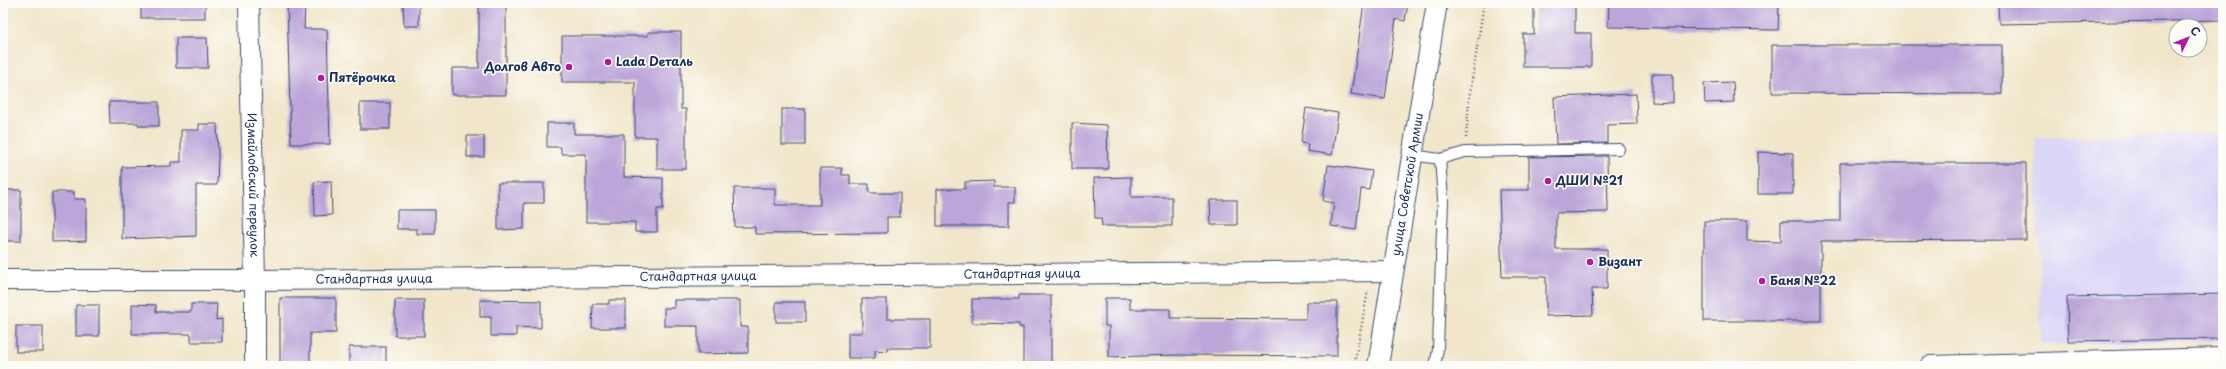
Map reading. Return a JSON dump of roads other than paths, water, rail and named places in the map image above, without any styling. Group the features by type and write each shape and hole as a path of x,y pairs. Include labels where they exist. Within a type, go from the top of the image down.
{"street":[{"name":"Измайловский переулок","path":"249,3 255,280 254,366"},
{"name":"улица Советской Армии","path":"1378,366 1437,3"},
{"name":"Стандартная улица","path":"3,280 255,280 1393,271"},
{"path":"1930,366 2223,358"}],"lane":[{"path":"1412,155 1440,158 1465,152 1618,149"},
{"path":"1435,366 1438,350 1443,200 1440,158"}],"place":[{"name":"Lada Dеталь","path":"608,62"},
{"name":"Долгов Авто","path":"569,67"},
{"name":"Пятёрочка","path":"321,78"},
{"name":"ДШИ №21","path":"1548,181"},
{"name":"Визант","path":"1590,262"},
{"name":"Баня №22","path":"1762,281"}]}
